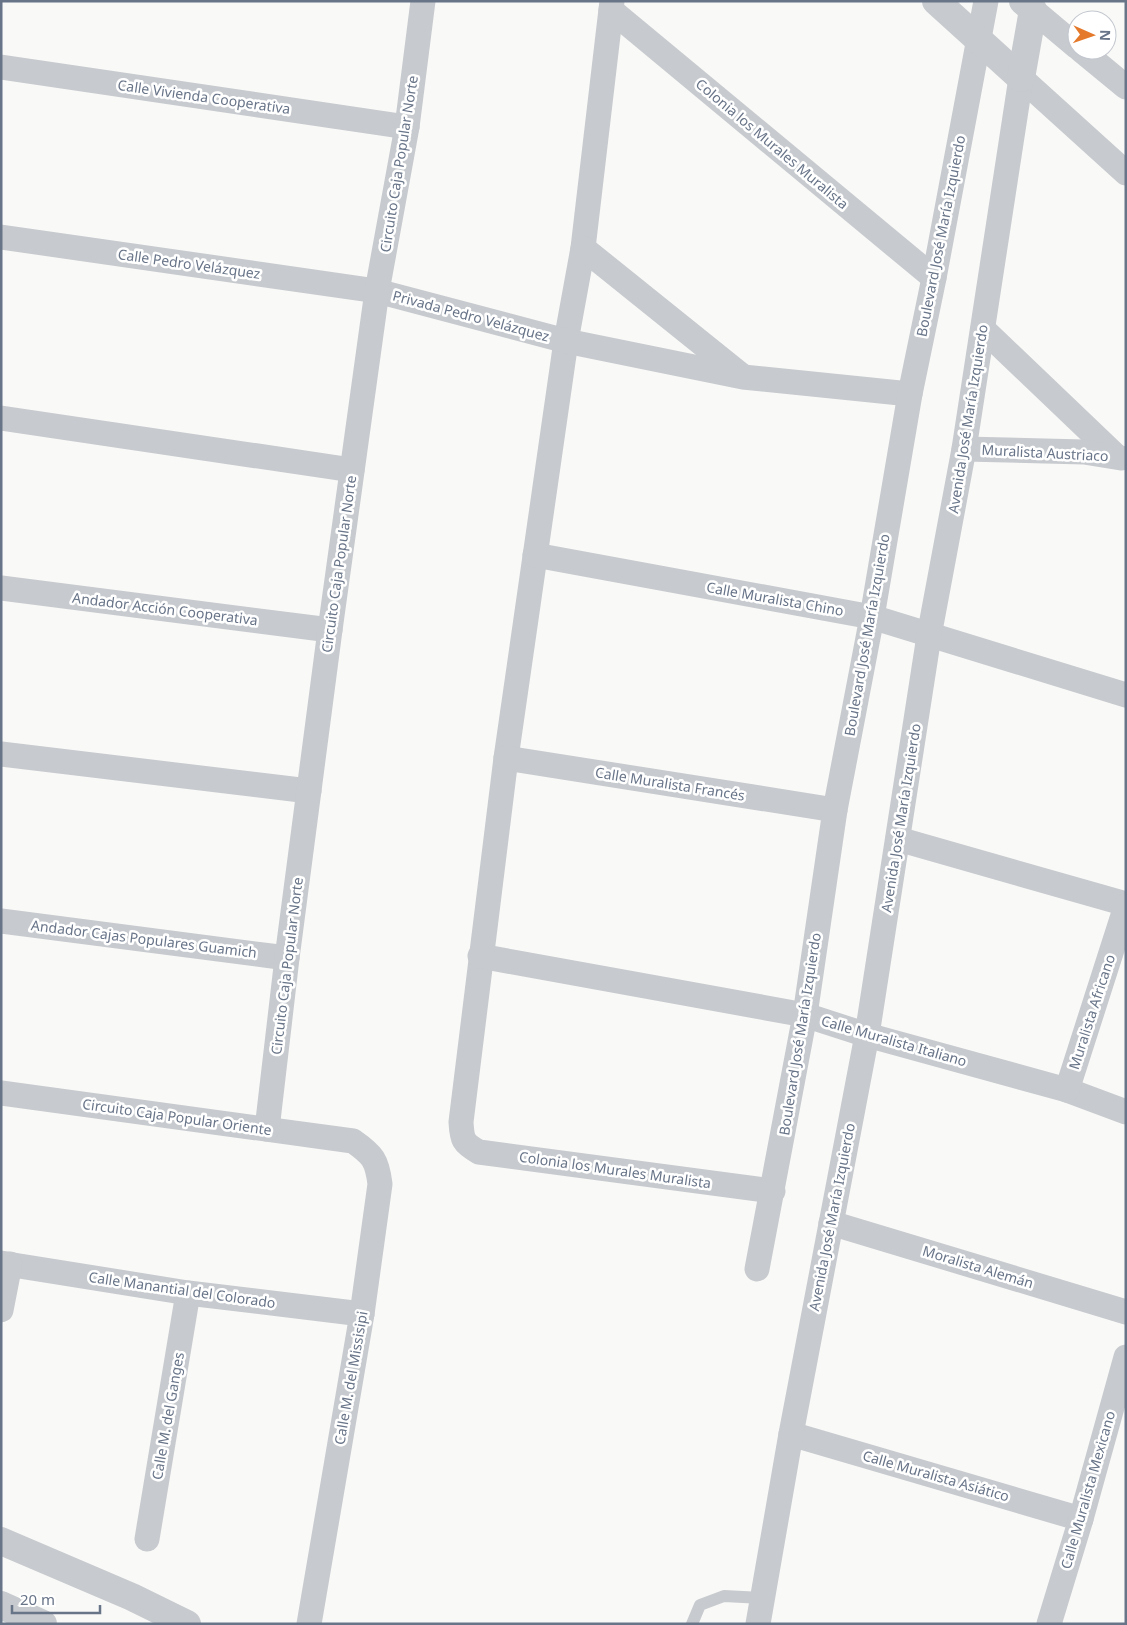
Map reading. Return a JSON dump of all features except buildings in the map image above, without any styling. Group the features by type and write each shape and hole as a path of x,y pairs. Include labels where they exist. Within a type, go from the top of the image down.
{"street":[{"name":"Circuito Caja Popular Norte","path":"267,1129 287,958 352,470 377,291 407,127 423,1"},
{"path":"936,1 1126,173"},
{"name":"Boulevard José María Izquierdo","path":"757,1269 805,1015 835,810 872,617 910,394 934,278 986,1"},
{"path":"480,956 534,555 566,341 583,248 611,6"},
{"name":"Colonia los Murales Muralista","path":"611,6 934,278"},
{"path":"1028,6 1067,39"},
{"name":"Avenida José María Izquierdo","path":"758,1624 791,1434 867,1035 929,636 964,449 983,329 1021,78 1028,6"},
{"path":"1093,60 1126,87"},
{"name":"Calle Vivienda Cooperativa","path":"1,67 407,127"},
{"name":"Calle Pedro Velázquez","path":"1,237 377,291"},
{"path":"583,248 743,377"},
{"name":"Privada Pedro Velázquez","path":"377,291 566,341"},
{"path":"983,329 1121,458"},
{"path":"566,341 743,377 910,394"},
{"path":"1,418 352,470"},
{"name":"Muralista Austriaco","path":"964,449 1084,452 1121,458"},
{"name":"Calle Muralista Chino","path":"534,555 872,617 1126,695"},
{"name":"Andador Acción Cooperativa","path":"1,588 330,630"},
{"path":"1,754 309,791"},
{"name":"Calle Muralista Francés","path":"506,758 835,810"},
{"path":"898,839 1126,905"},
{"name":"Muralista Africano","path":"1067,1090 1126,905"},
{"name":"Andador Cajas Populares Guamich","path":"1,921 287,958"},
{"name":"Colonia los Murales Muralista","path":"480,956 460,1122 462,1137 468,1146 479,1152 773,1191"},
{"name":"Calle Muralista Italiano","path":"480,956 805,1015 867,1035 1067,1090 1126,1112"},
{"name":"Circuito Caja Popular Oriente","path":"1,1093 353,1141"},
{"name":"Calle M. del Missisipi","path":"309,1624 362,1314 380,1184 378,1167 368,1152 353,1141"},
{"name":"Moralista Alemán","path":"831,1223 1126,1312"},
{"path":"1,1310 6,1264"},
{"name":"Calle Manantial del Colorado","path":"6,1264 188,1293 362,1314"},
{"name":"Calle M. del Ganges","path":"147,1539 188,1293"},
{"name":"Calle Muralista Mexicano","path":"1049,1624 1081,1519 1126,1357"},
{"name":"Calle Muralista Asiático","path":"791,1434 1081,1519"},
{"path":"1,1540 132,1597 187,1624"},
{"path":"1,1605 43,1624"}],"lane":[{"path":"692,1624 700,1605 724,1596 762,1598"}]}
